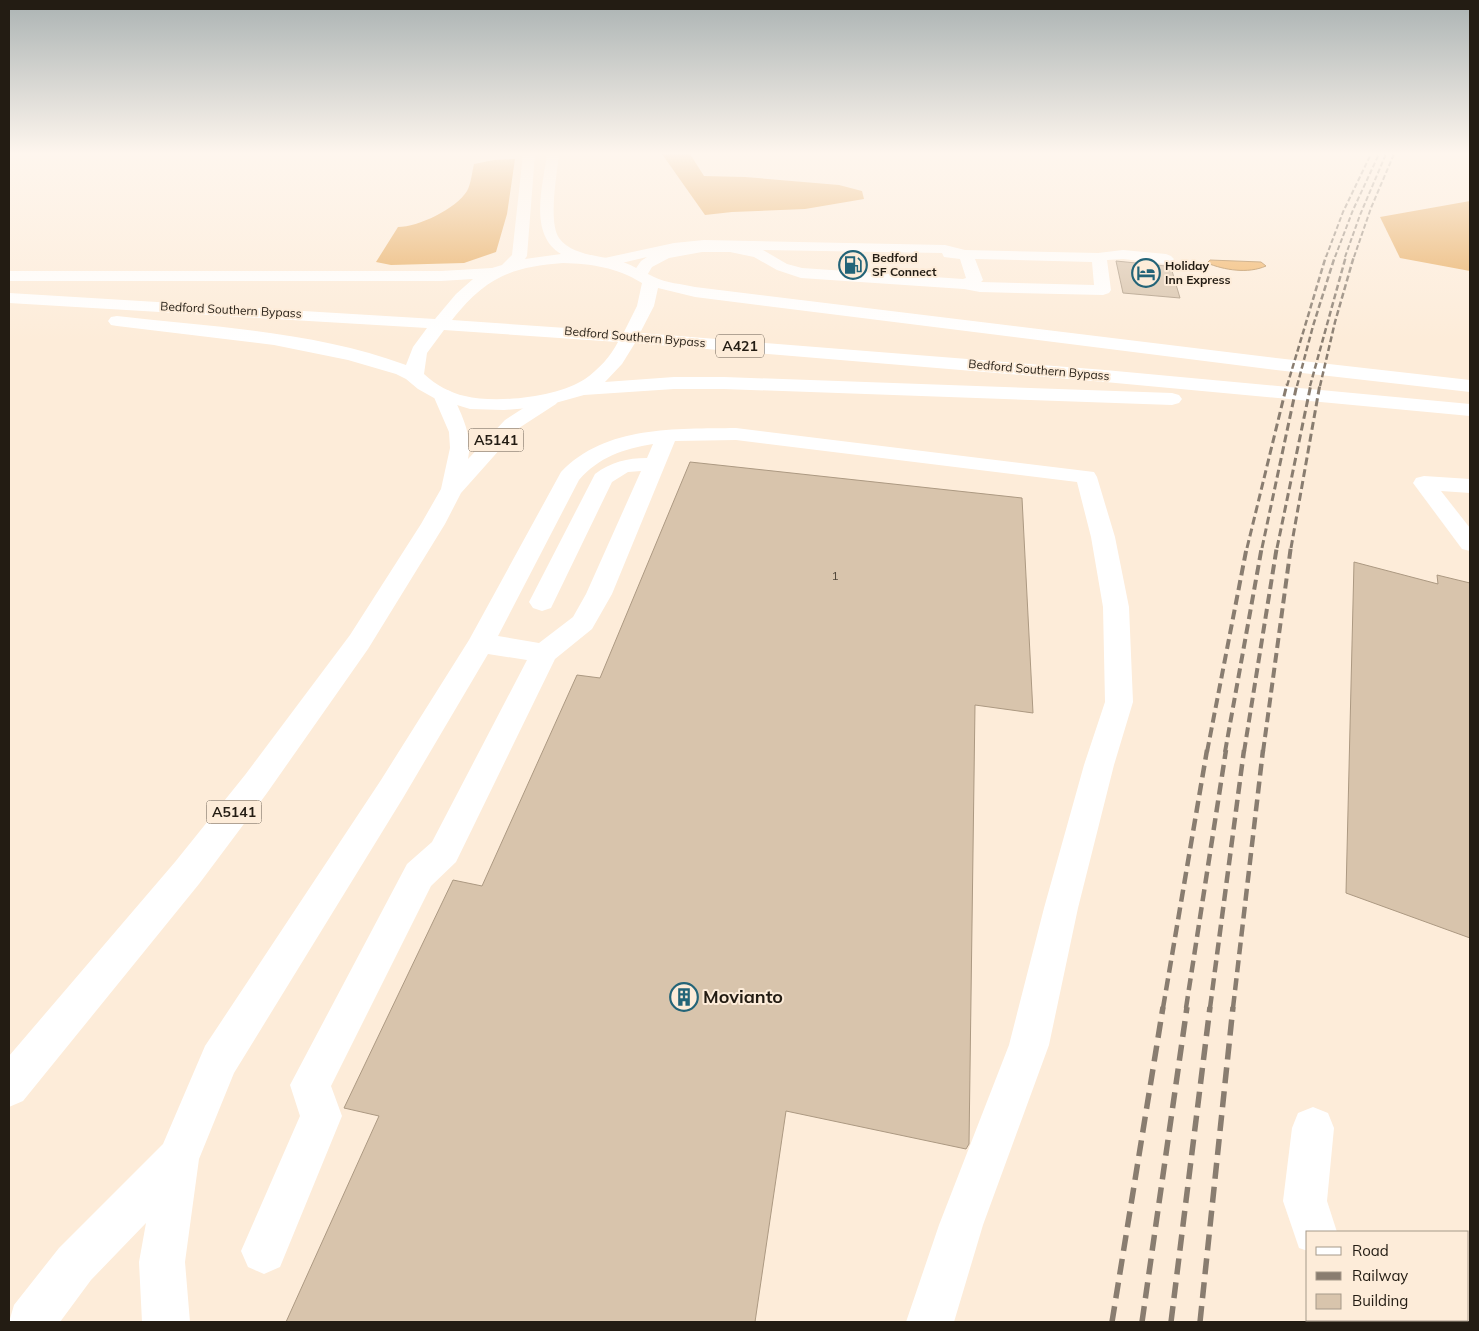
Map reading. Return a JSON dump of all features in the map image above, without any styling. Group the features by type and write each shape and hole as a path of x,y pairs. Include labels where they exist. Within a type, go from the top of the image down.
{"main road":[{"path":"508,267 520,256 524,216"},
{"path":"548,216 551,237 561,248 587,259"},
{"path":"604,262 674,247 704,244 762,249 782,267 801,273 1031,288 1103,290 1098,258"},
{"path":"791,245 836,263 932,253 1098,258 1118,254 1166,259"},
{"path":"791,245 804,262 829,268 883,271 882,258"},
{"path":"9,310 80,316 309,346 384,364 415,376 443,395 462,402 520,404 560,398 582,389 609,369 622,352 650,293 645,278 646,264 665,254 680,251 730,248 762,249 791,245 945,250 966,255 975,280 964,284"},
{"path":"932,253 945,266 940,282"},
{"path":"1031,256 1031,288"},
{"path":"1066,257 1068,289"},
{"path":"415,376 414,362 421,347 464,294 476,283 508,267 547,259 587,259 604,262 645,278 695,292 1276,364 1470,386"},
{"path":"9,276 441,276 493,273"},
{"name":"Bedford Southern Bypass","path":"9,287 232,296 549,317 1172,367 1470,394"},
{"name":"Bedford Southern Bypass","path":"9,298 562,332 1206,384 1470,410"},
{"path":"582,389 674,383 716,383 1056,394 1231,402 1470,419"},
{"name":"A5141","path":"443,395 459,432 460,448 451,490"},
{"name":"A5141","path":"9,1087 187,873 256,784 358,642 433,524 451,490 512,424 549,400"},
{"path":"166,1322 162,1262 178,1160 219,1060 392,789 481,643 569,477 581,462 601,451 634,440 666,436 736,434 1086,477 1103,537 1116,607 1119,702 1099,765 1061,908 1029,1045 961,1225 930,1322"},
{"path":"264,1251 321,1116 310,1085 419,875 444,852 544,653 583,623 599,594 666,436"},
{"path":"542,602 603,479 614,469 634,464 654,464"},
{"path":"1470,486 1424,483 1470,544"},
{"path":"481,643 544,653"},
{"path":"1313,1128 1304,1201 1315,1231"},
{"path":"31,1322 76,1264 178,1160"}],"shaded area":[{"path":"436,216 506,216 496,252 464,263 391,265 376,262 398,227"},
{"path":"1470,216 1470,271 1400,258 1380,217"},
{"path":"1210,260 1261,262 1266,266 1252,270 1236,270 1221,268 1207,263"}],"building":[{"name":"Holiday Inn Express","path":"1116,261 1166,266 1170,264 1180,298 1123,293"},
{"name":"Movianto","path":"690,462 1022,498 1033,713 975,705 969,1144 966,1149 786,1111 755,1322 286,1322 379,1116 344,1108 453,880 482,886 577,675 600,678"},
{"path":"1354,562 1438,584 1437,575 1470,583 1470,938 1346,893"}],"railway":[{"path":"1326,257 1341,216"},
{"path":"1335,257 1351,216"},
{"path":"1345,257 1360,216"},
{"path":"1354,257 1368,216"},
{"path":"1287,386 1326,256"},
{"path":"1297,386 1335,256"},
{"path":"1310,386 1346,256"},
{"path":"1320,386 1335,322 1354,256"},
{"path":"1247,548 1287,384"},
{"path":"1262,548 1297,384"},
{"path":"1277,548 1311,384"},
{"path":"1291,548 1320,384"},
{"path":"1207,752 1247,546"},
{"path":"1225,752 1262,546"},
{"path":"1244,752 1277,546"},
{"path":"1263,752 1291,546"},
{"path":"1163,1008 1207,750"},
{"path":"1186,1008 1226,750"},
{"path":"1210,1008 1244,750"},
{"path":"1233,1008 1263,750"},
{"path":"1112,1322 1163,1007"},
{"path":"1142,1322 1187,1007"},
{"path":"1171,1322 1210,1007"},
{"path":"1200,1322 1233,1007"}],"place":[{"name":"Bedford SF Connect","path":"853,265"},
{"name":"Holiday Inn Express","path":"1146,273"},
{"name":"Movianto","path":"684,997"}]}
